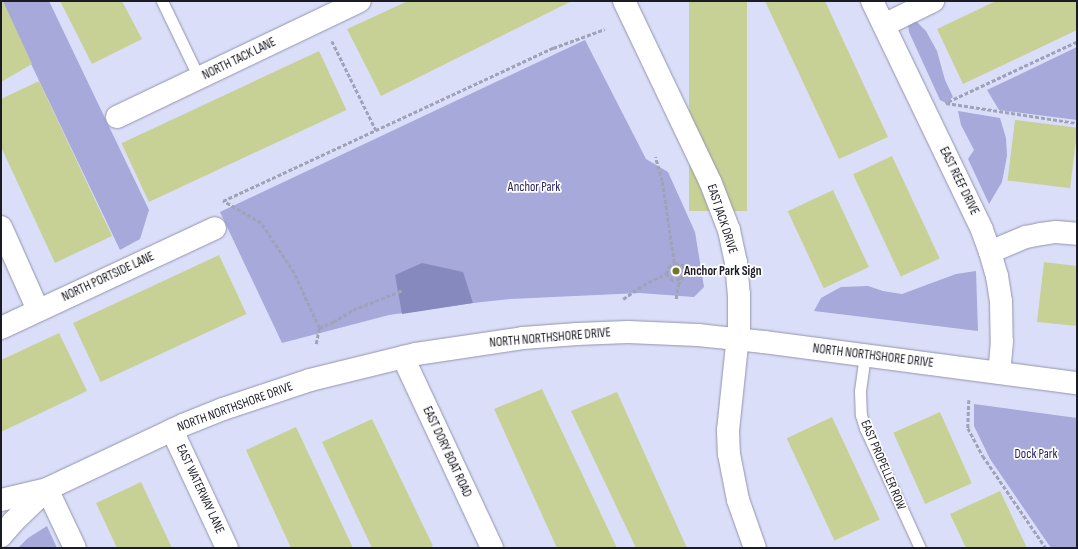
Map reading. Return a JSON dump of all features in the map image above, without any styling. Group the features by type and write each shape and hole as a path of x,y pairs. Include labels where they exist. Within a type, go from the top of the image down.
{"street":[{"name":"NORTH TACK LANE","path":"117,117 360,1"},
{"name":"EAST JACK DRIVE","path":"624,1 721,205 736,262 739,294 737,338 728,430 729,454 738,500 755,548"},
{"name":"EAST REEF DRIVE","path":"872,1 982,230 990,252 997,276 1001,302 1002,341 999,373"},
{"path":"884,25 933,1"},
{"path":"1,227 38,310"},
{"name":"NORTH PORTSIDE LANE","path":"1,328 215,228"},
{"path":"990,252 1026,237 1056,232 1077,234"},
{"name":"NORTH NORTHSHORE DRIVE","path":"47,489 172,430 266,393 310,380 403,357 470,345 577,334 643,333 737,338 1077,383"},
{"name":"EAST DORY BOAT ROAD","path":"403,357 492,548"},
{"name":"EAST WATERWAY LANE","path":"172,430 227,548"},
{"path":"1,500 47,489"},
{"path":"1,536 13,522 47,489"},
{"path":"47,489 74,548"}],"lane":[{"path":"162,1 199,78"},
{"name":"EAST PROPELLER ROW","path":"865,355 860,391 861,415 865,428 920,548"}],"path":[{"path":"322,20 376,130"},
{"path":"316,344 319,328 294,273 260,223 224,201 553,48 605,29"},
{"path":"1077,42 946,103 1077,123"},
{"path":"655,157 662,181 674,263"},
{"path":"623,299 643,285 666,274 668,267 674,263"},
{"path":"674,263 684,266 683,276 678,285 676,299"},
{"path":"666,274 673,281 680,279 692,271 705,268"},
{"path":"319,328 365,304 403,290"},
{"path":"969,400 968,428 982,456 1046,548"}],"green space":[{"path":"1,1 49,1 149,210 140,239 120,250"},
{"path":"916,21 926,31 937,51 945,80 953,97 946,103 940,100 909,32 908,25"},
{"name":"Anchor Park","path":"585,40 646,159 668,172 695,232 704,287 694,297 640,293 510,299 473,303 389,315 282,343 220,212"},
{"path":"1077,47 1077,120 999,110 987,90"},
{"path":"958,111 1000,118 1006,138 1007,156 1002,182 989,204 968,159 974,150 961,125"},
{"path":"976,271 978,331 814,311 821,298 841,287 868,286 883,291 902,294 956,274"},
{"name":"Dock Park","path":"974,404 1077,418 1077,548 1051,548 990,459 974,426"},
{"path":"47,526 57,548 18,548 28,538"}],"shaded area":[{"path":"422,263 463,272 473,303 402,314 395,275"}],"building":[{"path":"1,1 3,1 32,64 1,82"},
{"path":"60,1 122,1 142,39 92,64"},
{"path":"408,1 572,1 381,96 347,29"},
{"path":"689,1 747,1 747,211 689,211"},
{"path":"765,1 825,1 888,137 839,159"},
{"path":"996,1 1077,1 1077,30 963,84 937,29"},
{"path":"319,51 346,110 149,202 121,143"},
{"path":"39,81 112,236 55,263 1,147 1,99"},
{"path":"1015,120 1077,128 1070,188 1008,181"},
{"path":"892,156 940,258 901,277 853,174"},
{"path":"833,190 869,267 824,288 788,211"},
{"path":"219,255 246,314 101,382 73,323"},
{"path":"1044,262 1077,266 1077,326 1037,322"},
{"path":"59,333 87,391 1,432 1,360"},
{"path":"542,389 617,548 557,548 494,409"},
{"path":"617,392 687,548 636,548 571,411"},
{"path":"940,412 972,483 925,504 893,433"},
{"path":"832,417 880,519 834,541 787,438"},
{"path":"372,419 433,546 428,548 372,548 322,442"},
{"path":"296,427 353,548 291,548 246,450"},
{"path":"141,482 172,548 117,548 96,503"},
{"path":"1000,491 1027,548 966,548 950,514"}],"place":[{"name":"Anchor Park Sign","path":"676,271"}]}
